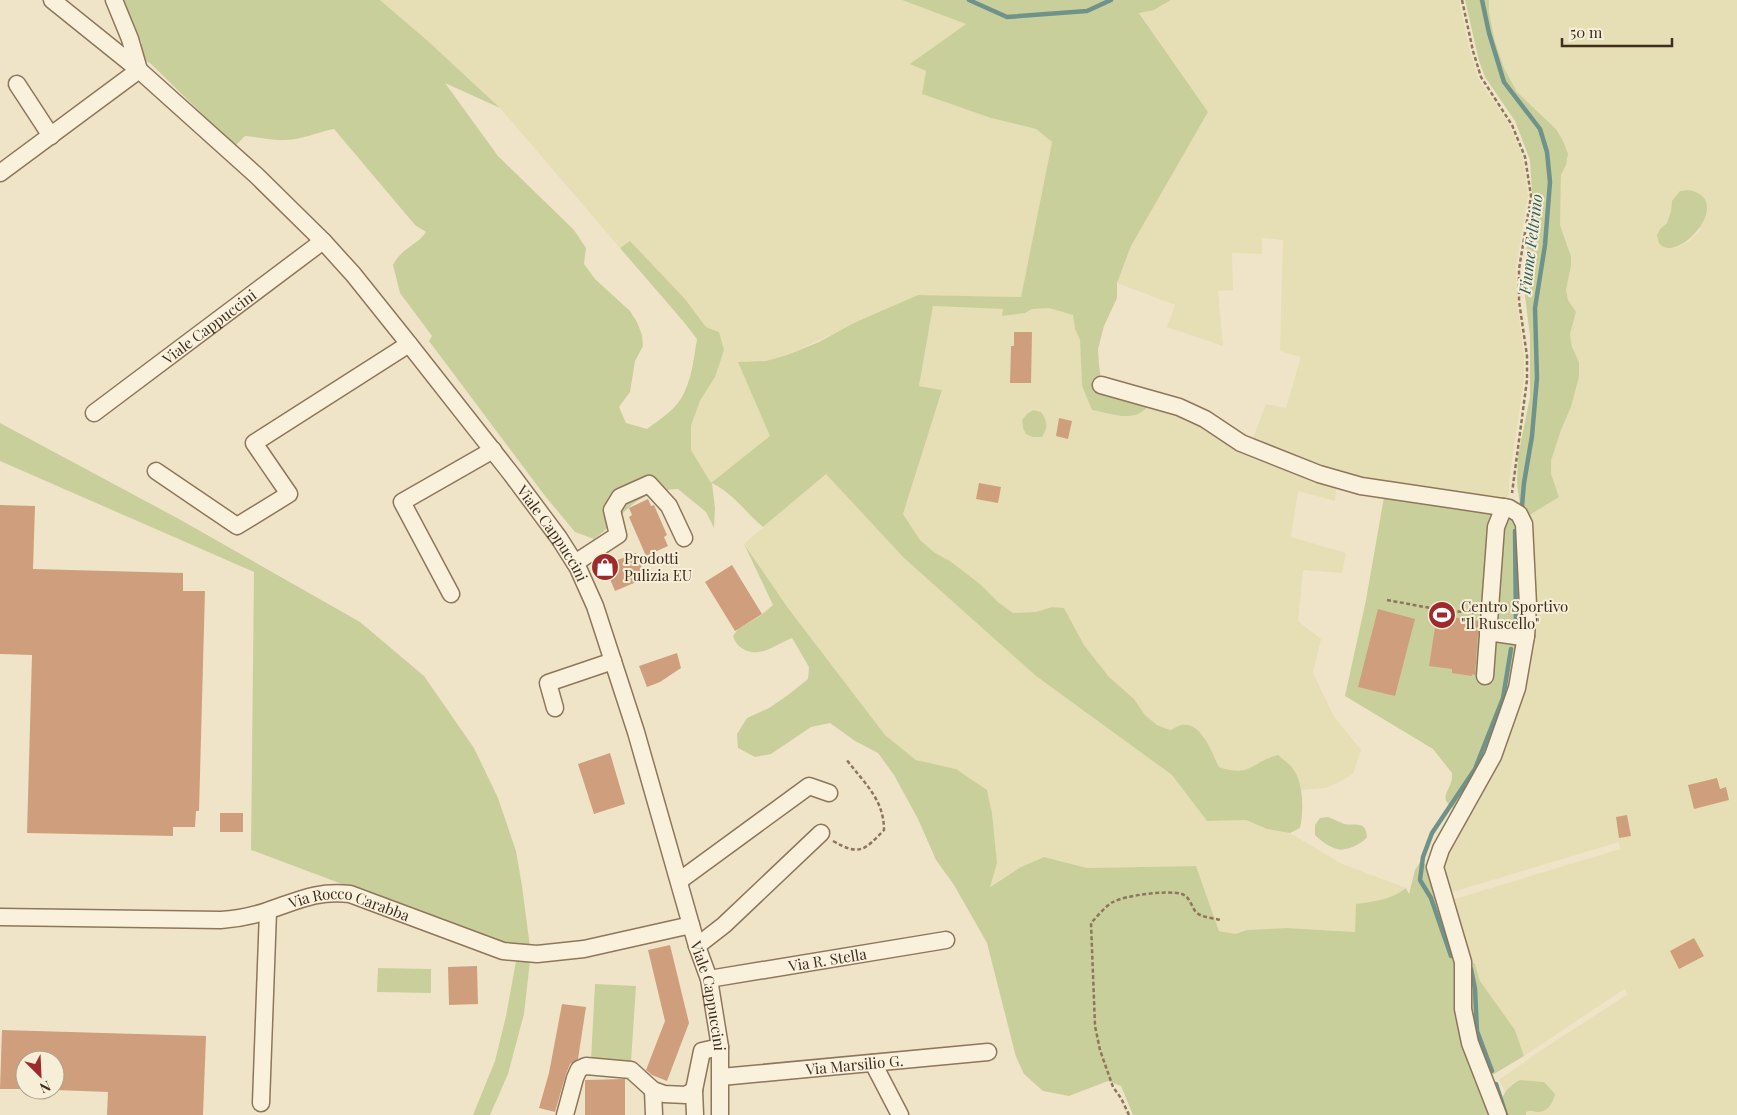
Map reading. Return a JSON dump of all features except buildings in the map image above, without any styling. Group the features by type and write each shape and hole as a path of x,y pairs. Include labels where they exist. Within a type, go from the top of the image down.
{"street":[{"name":"Viale Cappuccini","path":"52,0 138,70 258,176 323,241 353,274 492,450 559,538 574,563 595,606 613,661 697,946 709,979 720,1047 720,1115"},
{"path":"0,173 138,70 130,40 114,0"},
{"path":"17,84 51,136"},
{"name":"Viale Cappuccini","path":"94,413 323,241"},
{"path":"156,471 237,526 288,494 254,443 409,344"},
{"path":"1101,385 1179,407 1205,419 1241,443 1319,474 1361,486 1508,508 1519,514 1524,524 1528,606 1526,636 1517,688 1494,756 1441,848 1435,867 1463,962 1463,1009 1470,1044 1498,1115"},
{"path":"451,594 402,502 492,450"},
{"path":"574,563 618,534 612,510 620,497 649,484 669,506 684,538"},
{"path":"1485,676 1496,527 1508,508"},
{"path":"1488,632 1522,638 1526,636"},
{"path":"556,708 548,683 613,661"},
{"path":"679,881 809,786 829,793"},
{"path":"697,946 724,926 821,833"},
{"name":"Via Rocco Carabba","path":"0,917 221,920 247,917 313,895 333,892 350,894 503,951 537,954 584,948 691,925"},
{"path":"262,1103 268,911"},
{"name":"Via R. Stella","path":"709,979 946,940"},
{"path":"695,1115 694,1090 702,1051 720,1047"},
{"name":"Via Marsilio G.","path":"721,1077 988,1052"},
{"path":"873,1063 900,1115"},
{"path":"564,1115 579,1069 586,1066 631,1070 653,1090 664,1094 686,1095 694,1090"},
{"path":"653,1090 654,1115"}],"path":[{"path":"1462,0 1473,52 1481,77 1512,125 1525,157 1531,196 1519,268 1519,301 1527,356 1527,380 1508,508"},
{"path":"1387,600 1441,610 1490,615"},
{"path":"821,833 853,851 860,850 884,830 884,822 877,797 870,791 846,759"},
{"path":"1129,1115 1113,1087 1100,1050 1095,1026 1091,923 1114,901 1149,893 1183,894 1196,911 1203,916 1221,920"}],"shaded area":[{"path":"380,0 902,0 966,24 925,54 927,71 922,94 991,118 1036,129 1052,142 1021,297 918,295 787,355 766,361 739,362 771,436 711,483 691,450 691,426 700,401 715,377 719,332 706,327 685,299 630,242 620,248 500,108 429,42"},
{"path":"1171,0 1459,0 1470,52 1478,78 1510,126 1523,158 1528,196 1516,268 1517,301 1524,356 1524,379 1509,481 1509,504 1361,483 1251,443 1266,404 1286,408 1301,357 1280,351 1283,240 1262,238 1262,254 1232,253 1233,290 1218,291 1223,346 1167,327 1175,305 1117,283 1131,246 1208,112 1139,12 1154,10"},
{"path":"1489,0 1737,0 1737,1115 1526,1115 1526,1112 1530,1110 1539,1112 1544,1082 1520,1080 1512,1083 1505,1092 1499,1080 1628,994 1624,989 1524,1056 1515,1030 1480,981 1475,964 1465,958 1455,899 1620,849 1619,842 1449,893 1444,864 1448,848 1532,638 1536,602 1535,566 1528,516 1559,497 1551,474 1551,461 1571,407 1579,377 1579,362 1572,347 1570,334 1576,312 1568,300 1566,290 1571,266 1570,251 1560,225 1561,175 1566,165 1556,129 1517,92 1504,68 1495,42 1489,12","holes":["1672,201 1701,229 1688,242 1675,248 1667,248 1660,229 1667,223"]},
{"path":"933,306 1004,309 1003,316 1025,313 1032,309 1049,308 1074,315 1075,329 1080,340 1082,386 1092,410 1101,411 1148,406 1163,407 1337,483 1335,501 1298,491 1291,537 1346,553 1342,573 1303,570 1298,621 1321,639 1313,673 1333,715 1361,750 1353,774 1325,788 1300,790 1298,781 1270,757 1254,767 1243,771 1231,771 1219,767 1204,736 1193,727 1182,725 1170,730 1157,725 1145,715 1134,699 1109,677 1084,645 1064,608 1052,607 1036,612 1013,613 998,602 980,584 950,561 935,553 920,540 903,514 942,390 919,386"},
{"path":"826,473 904,558 1036,676 1172,775 1207,821 1246,820 1267,829 1290,833 1342,864 1406,888 1397,895 1386,899 1357,904 1355,932 1286,928 1247,930 1235,935 1219,931 1196,866 1087,868 1044,857 1021,867 989,887 997,863 992,813 987,790 956,769 916,760 885,735 788,608 744,544"}],"green space":[{"path":"121,0 380,0 429,42 500,108 445,83 498,156 574,230 586,248 584,264 595,279 630,311 637,322 642,335 643,346 635,361 630,392 619,407 626,423 647,429 677,404 689,380 697,339 620,248 630,241 685,299 706,327 719,332 724,350 715,377 700,401 691,426 691,450 711,483 770,436 738,362 766,361 787,355 819,342 854,323 918,295 1021,297 1052,142 1036,129 991,118 922,94 926,71 910,64 966,24 902,0 1171,0 1154,10 1139,13 1208,112 1131,246 1117,283 1117,298 1104,326 1098,349 1101,380 1148,406 1136,415 1129,416 1092,410 1082,386 1080,340 1075,329 1073,315 1049,308 1032,309 1025,313 1002,316 1003,309 933,306 919,386 942,390 903,514 920,540 935,553 950,561 980,584 998,602 1013,613 1036,612 1052,607 1064,608 1084,645 1109,677 1134,699 1145,715 1157,725 1170,730 1181,725 1195,728 1205,739 1219,767 1238,771 1245,770 1278,755 1291,766 1301,787 1302,813 1300,828 1290,833 1267,829 1246,820 1207,821 1172,775 1036,676 904,558 826,474 763,527 733,498 712,483 715,508 714,528 706,512 678,489 650,494 631,506 594,539 575,532 545,496 429,341 432,336 400,293 393,265 405,250 419,240 426,232 415,225 334,129 291,140 245,136 235,146 150,63 140,58 135,51 142,43"},
{"path":"1465,0 1489,0 1489,12 1495,42 1504,68 1517,92 1556,129 1568,154 1566,165 1561,175 1560,225 1571,256 1566,290 1568,300 1576,312 1570,334 1572,347 1579,362 1579,377 1571,407 1551,461 1551,474 1559,497 1528,516 1520,506 1517,483 1518,456 1530,397 1530,336 1525,296 1526,252 1531,221 1530,160 1515,121 1485,77 1479,61"},
{"path":"1689,190 1702,196 1707,206 1705,217 1689,239 1678,246 1667,248 1659,243 1657,235 1660,229 1667,223 1672,201 1680,191"},
{"path":"1033,410 1041,412 1046,422 1042,437 1033,437 1026,434 1023,428 1022,420"},
{"path":"0,423 179,519 360,622 424,676 474,748 498,798 516,851 530,947 494,941 251,850 254,572 0,461"},
{"name":"Centro Sportivo \"Il Ruscello\"","path":"1384,497 1485,508 1516,520 1518,530 1521,631 1513,688 1488,756 1459,811 1451,806 1445,798 1452,779 1452,773 1433,749 1345,696 1366,600"},
{"path":"744,544 788,608 885,735 916,760 956,769 987,790 992,813 997,863 990,887 1021,867 1044,857 1087,868 1196,866 1219,931 1235,934 1247,930 1286,928 1355,932 1356,904 1389,898 1406,888 1409,894 1415,870 1420,862 1427,865 1431,870 1456,948 1456,1010 1492,1115 1133,1115 1121,1086 1108,1081 1069,1096 1043,1091 1024,1074 1016,1057 987,943 954,885 936,860 918,819 894,775 878,753 855,741 830,723 811,727 771,754 755,757 738,748 737,734 747,718 769,708 808,679 809,667 792,638 768,650 755,652 743,649 735,640 733,636 738,629 760,616 773,605"},
{"path":"1328,817 1344,824 1362,826 1365,828 1367,837 1353,847 1340,850 1331,847 1315,835 1315,825 1320,818"},
{"path":"1465,958 1475,964 1480,981 1515,1030 1524,1056 1494,1074 1489,1074 1474,1038"},
{"path":"516,961 530,961 524,1014 508,1074 490,1115 473,1115 495,1061 506,1016"},
{"path":"378,968 431,969 431,993 377,992"},
{"path":"595,984 636,986 631,1062 591,1060"},
{"path":"1520,1080 1544,1082 1555,1094 1552,1103 1542,1111 1526,1112 1526,1115 1500,1115 1500,1104 1504,1094"}],"waterway":[{"path":"969,0 1007,17 1087,11 1111,0"},
{"name":"Fiume Feltrino","path":"1482,0 1489,33 1504,82 1540,129 1547,152 1550,182 1545,245 1535,308 1537,378 1532,436 1522,506"},
{"name":"Fiume Feltrino","path":"1515,531 1516,627"},
{"name":"Fiume Feltrino","path":"1451,956 1431,898 1420,880 1423,857 1432,833 1475,769 1503,698 1511,649"},
{"name":"Fiume Feltrino","path":"1471,969 1475,989 1477,1031 1492,1071"},
{"name":"Fiume Feltrino","path":"1496,1084 1506,1115"}],"place":[{"name":"Prodotti Pulizia EU","path":"605,567"},
{"name":"Centro Sportivo \"Il Ruscello\"","path":"1442,615"}]}
